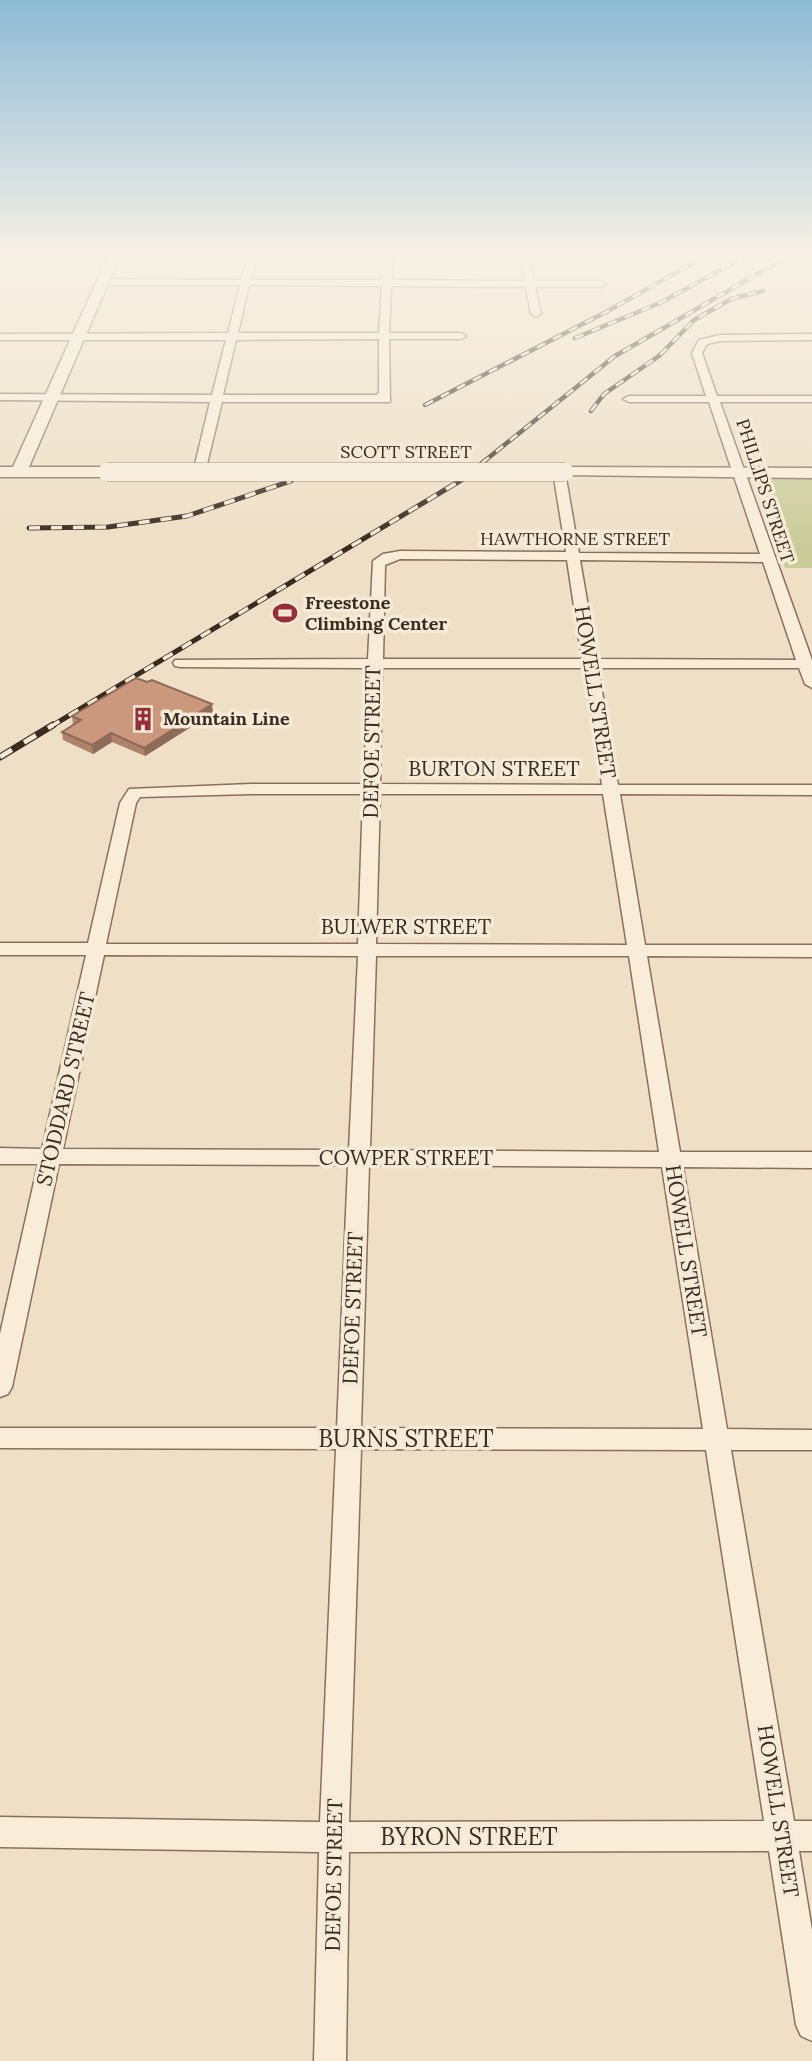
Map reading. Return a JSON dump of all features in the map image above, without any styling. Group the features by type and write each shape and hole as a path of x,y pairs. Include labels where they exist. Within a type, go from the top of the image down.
{"street":[{"path":"19,472 71,354"},
{"path":"201,464 229,354"},
{"path":"0,397 383,399 386,395 385,354"},
{"name":"PHILLIPS STREET","path":"699,354 766,558 808,664 812,684"},
{"path":"629,399 812,399"},
{"name":"SCOTT STREET","path":"0,472 563,475 812,473"},
{"name":"HOWELL STREET","path":"563,475 636,951 812,2025"},
{"name":"HAWTHORNE STREET","path":"384,559 400,555 766,558"},
{"name":"DEFOE STREET","path":"330,2061 334,1837 367,949 377,568 384,559"},
{"path":"180,663 808,664"},
{"name":"BURTON STREET","path":"135,792 812,790"},
{"name":"STODDARD STREET","path":"0,1387 128,803 135,792"},
{"name":"BULWER STREET","path":"0,949 812,951"},
{"name":"COWPER STREET","path":"0,1156 812,1160"},
{"name":"BURNS STREET","path":"0,1438 812,1440"},
{"name":"BYRON STREET","path":"0,1832 334,1837 812,1836"}],"green space":[{"path":"752,478 812,478 812,568 785,568"}],"building":[{"name":"Mountain Line","path":"136,678 147,682 152,680 212,704 144,748 111,733 92,745 62,732 81,720 72,716"}],"railway":[{"path":"425,405 524,354"},
{"path":"482,463 618,354"},
{"path":"591,411 604,394 661,354"},
{"path":"50,727 463,479 484,462"},
{"path":"29,528 108,527 187,516 291,481"},
{"path":"0,757 53,725"}],"place":[{"name":"Freestone Climbing Center","path":"285,613"},
{"name":"Mountain Line","path":"143,719"}]}
